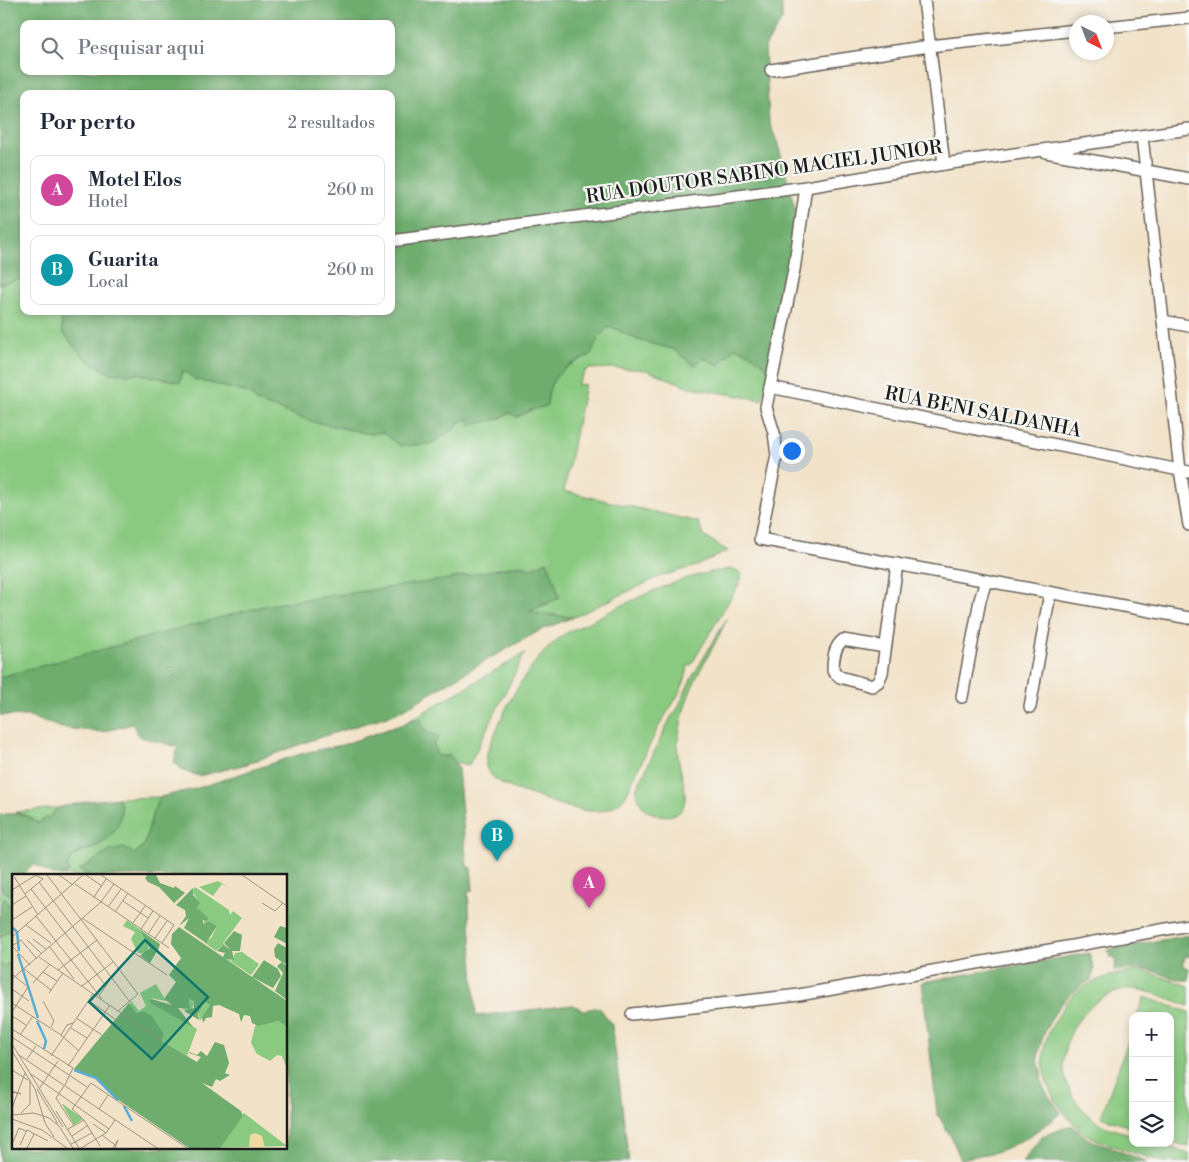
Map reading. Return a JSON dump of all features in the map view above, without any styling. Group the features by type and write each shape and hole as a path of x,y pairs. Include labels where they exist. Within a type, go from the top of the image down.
{"street":[{"path":"924,0 944,164"},
{"path":"1114,26 1189,18"},
{"path":"771,70 929,46 1069,31"},
{"name":"RUA DOUTOR SABINO MACIEL JUNIOR","path":"395,240 806,187 944,164 1189,130"},
{"path":"1142,136 1163,321 1185,471 1189,524"},
{"path":"1036,151 1189,179"},
{"path":"806,187 794,270 766,407 774,433 777,455 760,539 1189,618"},
{"path":"1163,321 1189,326"},
{"name":"RUA BENI SALDANHA","path":"770,387 1185,471"},
{"path":"885,647 843,640 837,644 833,660 833,671 840,678 872,686 878,682 882,673 897,564"},
{"path":"962,697 980,600 986,581"},
{"path":"1030,708 1050,593"},
{"path":"632,1014 799,995 1189,925"}],"green space":[{"path":"0,0 782,0 782,20 765,47 769,122 778,144 798,220 770,371 754,357 735,347 720,365 702,358 695,366 673,349 638,340 610,326 599,337 590,356 568,366 555,378 550,388 547,406 531,410 517,417 510,413 498,419 469,426 471,419 459,422 457,427 431,444 400,446 382,432 370,434 314,422 257,402 248,393 194,379 183,370 180,382 140,374 109,373 88,360 75,348 62,331 62,315 395,315 395,90 20,90 20,279 0,284"},
{"path":"20,278 20,315 62,315 62,331 75,348 88,360 109,373 140,374 180,382 183,370 194,379 248,393 257,402 370,434 457,427 459,422 471,419 469,425 498,419 510,413 517,417 531,410 546,406 550,388 555,378 568,366 590,356 599,337 610,326 638,340 673,349 694,366 701,358 708,360 727,357 735,347 750,352 770,370 762,400 689,387 647,370 587,369 577,385 585,384 564,491 698,522 704,536 728,551 696,566 661,576 574,617 529,611 548,604 547,561 532,568 519,565 56,663 0,677 0,280"},
{"path":"547,561 559,598 530,611 574,617 541,630 394,714 312,740 247,764 199,776 183,771 174,762 178,747 140,737 132,724 103,732 62,728 28,716 0,715 0,677 267,605 448,579 519,565 532,568"},
{"path":"733,569 739,572 742,577 739,584 691,665 688,665 687,674 680,691 657,730 621,802 605,810 580,810 515,789 491,775 487,769 486,759 502,717 522,680 539,658 558,639 569,631 660,588 715,571"},
{"path":"727,618 695,681 683,716 677,750 685,802 682,809 674,815 657,815 647,811 642,806 636,790 690,681"},
{"path":"525,653 469,765 454,762 451,756 437,756 431,740 419,724 414,719 405,723"},
{"path":"420,718 425,731 440,737 434,743 437,756 451,756 458,768 467,867 471,867 473,890 468,891 476,1016 572,1005 584,1010 599,1007 612,1025 629,1162 0,1162 0,964 5,967 7,964 12,963 12,1150 288,1150 288,874 88,874 79,870 110,851 124,848 135,854 145,843 153,812 160,797 198,788 303,753 342,745"},
{"path":"160,797 153,812 145,843 135,854 79,870 88,874 65,874 68,873 66,865 84,851 92,849 122,806 118,798"},
{"path":"118,798 121,813 112,834 100,844 75,856 67,865 69,873 52,874 34,864 24,874 12,874 12,897 4,891 0,885 0,815 20,814 38,823 52,815 57,808 88,801"},
{"path":"57,808 52,815 38,823 28,816 15,812"},
{"path":"0,885 4,891 12,897 12,963 7,964 5,968 0,964 0,938 10,930 5,899 0,910"},
{"path":"4,898 10,909 11,921 10,930 0,938 0,910"},
{"path":"1189,935 1189,957 1185,956 1183,966 1189,968 1189,980 1177,979 1142,969 1114,970 1116,960 1110,957 1107,950"},
{"path":"1089,953 1094,970 1091,980 1071,994 1056,1012 1044,1034 1038,1057 1043,1087 1061,1112 1038,1130 1009,1147 1000,1151 961,1160 951,1137 937,1113 922,982"},
{"path":"1133,971 1144,971 1189,986 1189,1006 1137,989 1115,992 1094,1004 1077,1022 1065,1049 1064,1074 1068,1087 1083,1110 1094,1120 1112,1129 1129,1134 1129,1147 1169,1147 1189,1154 1189,1162 1160,1161 1113,1146 1087,1135 1063,1111 1049,1088 1043,1064 1046,1040 1051,1028 1073,995 1086,985 1109,976"},
{"path":"1144,997 1189,1012 1189,1147 1174,1142 1174,1012 1138,1012"},
{"path":"1129,1039 1129,1127 1101,1117"},
{"path":"1072,1125 1088,1139 1148,1162 1022,1162 1042,1136"}],"place":[{"name":"Guarita","path":"497,861"},
{"name":"Motel Elos","path":"589,908"}]}
